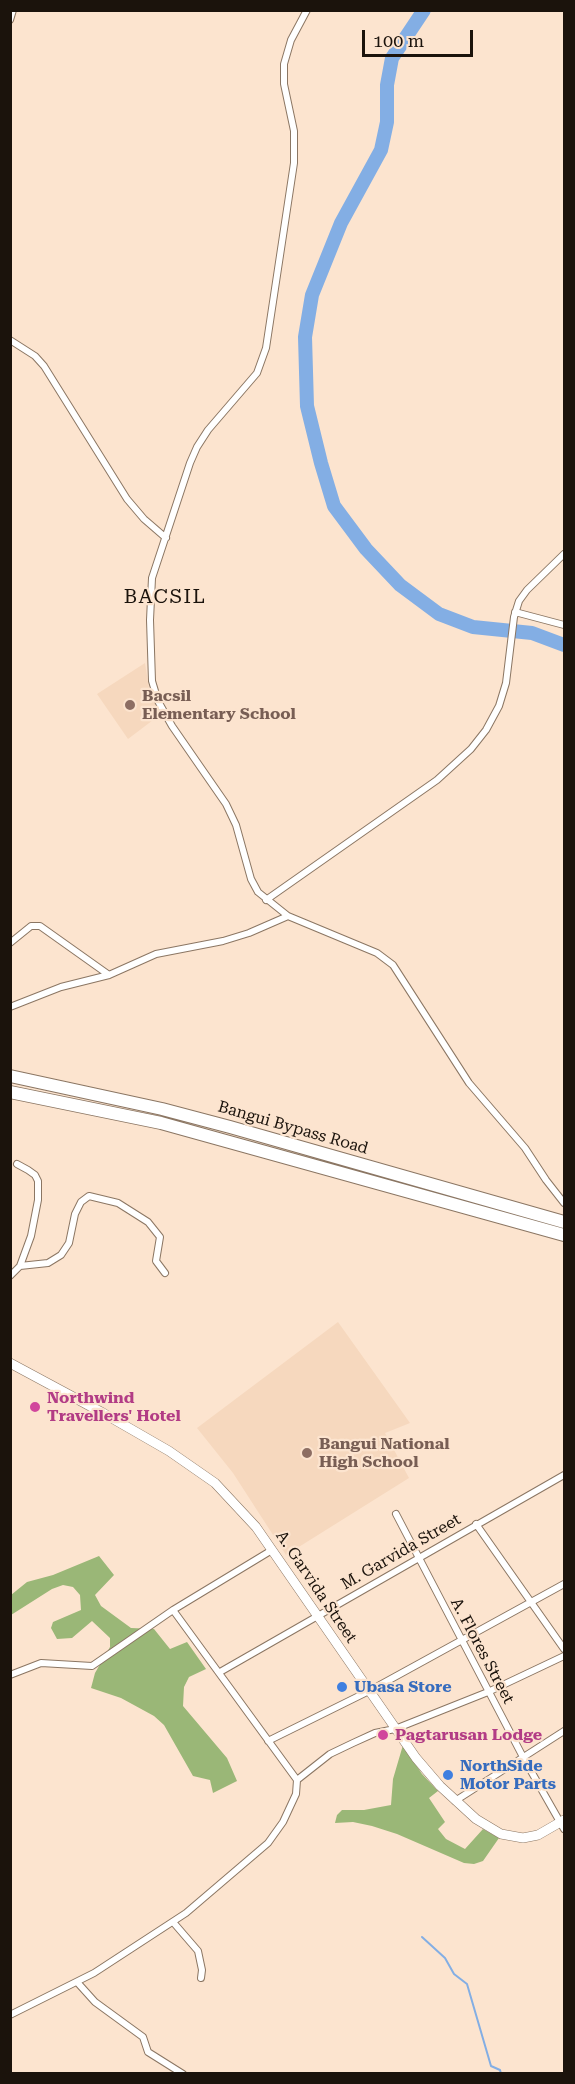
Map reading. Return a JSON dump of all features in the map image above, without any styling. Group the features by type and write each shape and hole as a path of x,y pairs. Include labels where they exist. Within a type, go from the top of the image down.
{"highway":[{"name":"Bangui Bypass Road","path":"10,1076 162,1109 564,1222"},
{"name":"Bangui Bypass Road","path":"10,1092 161,1123 564,1235"}],"main road":[{"name":"A. Garvida Street","path":"10,1363 194,1466 215,1483 244,1512 395,1729 427,1772 455,1801 484,1825 508,1837 531,1838 563,1824"}],"street":[{"path":"10,20 13,10"},
{"path":"307,10 291,40 284,64 284,84 294,131 294,163 266,348 257,373 208,430 197,447 154,571 151,588 150,639 153,689 172,726 226,804 239,835 251,879 258,892 288,916 377,953 393,965 469,1083 525,1148 564,1203"},
{"path":"10,340 35,356 44,366 127,500 166,538"},
{"path":"266,900 437,780 471,749 486,730 506,683 515,615 519,602 527,590 564,554"},
{"path":"515,615 564,625"},
{"path":"10,1007 61,987 109,975 156,954 223,941 249,933 288,916"},
{"path":"10,943 31,926 40,926 109,975"},
{"path":"10,1276 20,1266 38,1200 38,1182 35,1175 17,1164"},
{"path":"20,1266 48,1263 61,1255 69,1243 75,1214 81,1202 89,1196 118,1203 148,1222 159,1237 156,1261 165,1273"},
{"name":"M. Garvida Street","path":"220,1672 564,1475"},
{"name":"A. Flores Street","path":"396,1514 523,1757 563,1824"},
{"path":"476,1524 564,1649"},
{"path":"10,1675 41,1663 92,1666 173,1610 272,1550"},
{"path":"268,1741 369,1690 564,1584"},
{"path":"10,2015 77,1982 119,1958 173,1922 268,1843 283,1822 296,1794 297,1780 173,1610"},
{"path":"297,1780 330,1754 375,1733 395,1729 488,1692 564,1656"},
{"path":"455,1801 564,1731"},
{"path":"173,1922 198,1951 201,1978"},
{"path":"77,1982 95,2002 144,2037 148,2052 183,2073"}],"shaded area":[{"name":"Bacsil Elementary School","path":"145,663 150,695 161,714 128,739 97,694"},
{"name":"Bangui National High School","path":"338,1322 410,1423 385,1433 409,1478 286,1555 233,1473 197,1428"}],"green space":[{"path":"99,1556 114,1575 95,1595 101,1606 131,1628 154,1629 170,1649 187,1642 206,1669 189,1677 184,1687 183,1706 227,1758 237,1781 213,1793 210,1780 193,1776 164,1725 154,1716 121,1698 91,1688 95,1673 110,1647 110,1638 92,1621 72,1638 57,1639 51,1628 53,1622 81,1610 80,1595 73,1587 63,1585 52,1589 11,1615 11,1595 27,1582 53,1575"},
{"path":"403,1745 422,1774 438,1791 429,1798 445,1822 438,1829 446,1839 465,1849 483,1829 499,1838 483,1861 474,1864 464,1863 397,1834 372,1826 353,1822 335,1823 337,1815 342,1810 364,1810 391,1805 393,1779"}],"waterway":[{"path":"424,10 392,58 387,85 387,122 381,150 341,223 312,295 305,337 307,406 334,506 366,549 400,585 439,614 473,627 532,633 564,645"},
{"path":"422,1937 445,1958 454,1974 467,1984 491,2066 500,2070 501,2074"}],"place":[{"name":"Bacsil Elementary School","path":"130,705"},
{"name":"Northwind Travellers' Hotel","path":"35,1407"},
{"name":"Bangui National High School","path":"307,1453"},
{"name":"Ubasa Store","path":"342,1687"},
{"name":"Pagtarusan Lodge","path":"383,1735"},
{"name":"NorthSide Motor Parts","path":"448,1775"}],"district":[{"name":"BACSIL","path":"165,597"}]}
